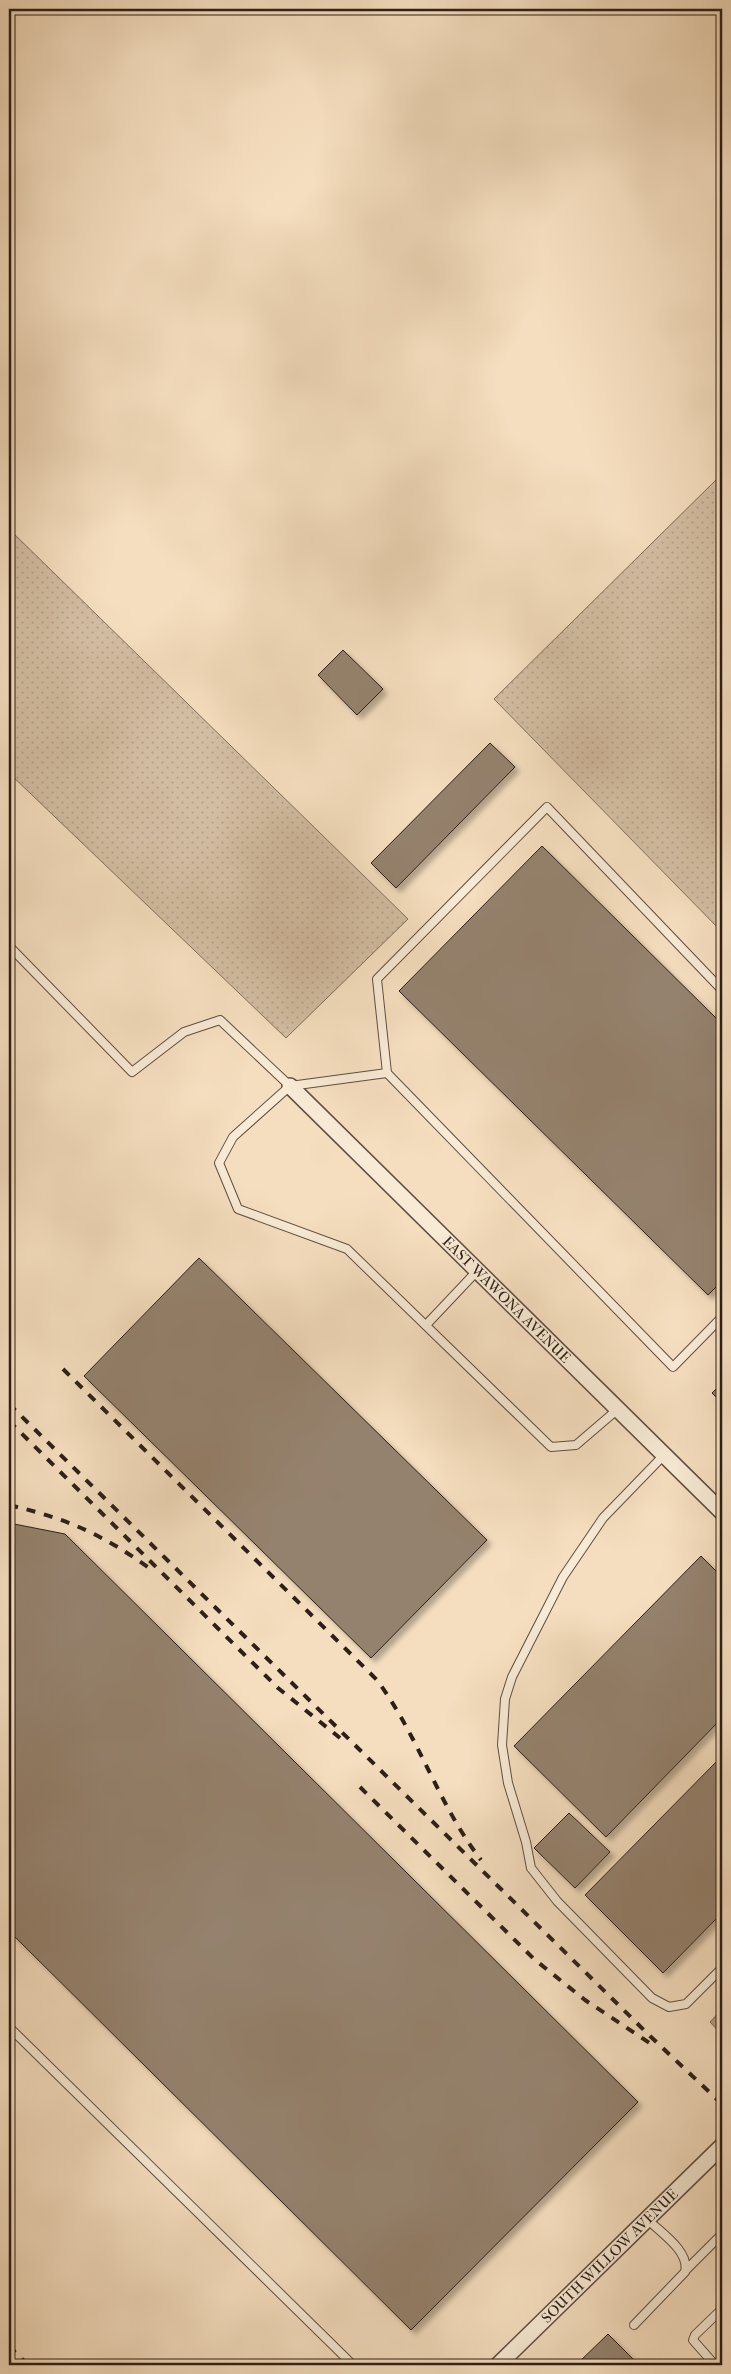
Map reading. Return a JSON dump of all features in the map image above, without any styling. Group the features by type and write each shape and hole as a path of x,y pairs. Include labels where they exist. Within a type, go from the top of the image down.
{"street":[{"name":"EAST WAWONA AVENUE","path":"290,1086 722,1512"},
{"name":"SOUTH WILLOW AVENUE","path":"498,2365 722,2146"}],"lane":[{"path":"722,990 547,807 377,979 387,1073 673,1367 722,1317"},
{"path":"9,946 132,1072 184,1032 220,1020 290,1086"},
{"path":"387,1073 290,1086 233,1137 219,1162 238,1209 347,1249 551,1447 576,1446 618,1409"},
{"path":"426,1326 478,1271"},
{"path":"664,1455 603,1518 564,1577 512,1677 505,1699 502,1745 508,1782 526,1842 531,1868 557,1901 652,1998 669,2007 686,2004 722,1968"},
{"path":"9,2027 353,2365"},
{"path":"647,2219 683,2254 687,2263 685,2272"},
{"path":"634,2325 722,2234"},
{"path":"715,2365 693,2340 695,2334 722,2309"}],"shaded area":[{"path":"722,474 722,932 494,699"},
{"path":"9,529 408,919 286,1038 9,773"},
{"path":"722,2009 722,2035 710,2022"}],"building":[{"path":"343,650 383,689 357,715 318,675"},
{"path":"490,743 515,767 396,888 371,863"},
{"path":"542,846 722,1024 722,1281 708,1295 399,991"},
{"path":"199,1258 487,1540 371,1658 84,1376"},
{"path":"722,1383 722,1403 712,1393"},
{"path":"9,1523 65,1534 638,2102 411,2330 9,1931"},
{"path":"701,1556 722,1577 722,1718 606,1837 514,1746"},
{"path":"722,1756 722,1913 663,1973 585,1895"},
{"path":"569,1813 610,1852 575,1888 534,1848"},
{"path":"608,2334 639,2365 576,2365"}],"railway":[{"path":"63,1369 377,1680 405,1724 466,1839 481,1860"},
{"path":"9,1404 650,2036 722,2104"},
{"path":"9,1421 278,1688 340,1738"},
{"path":"9,1505 49,1516 84,1529 134,1557 152,1570"},
{"path":"360,1787 534,1959 585,2000 651,2044"},
{"path":"9,2346 28,2365"}]}
